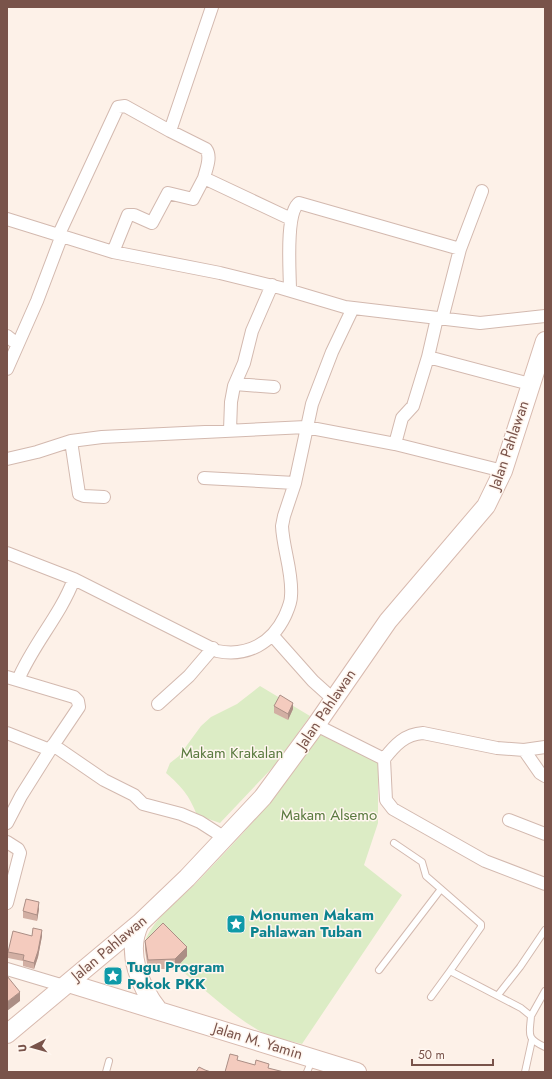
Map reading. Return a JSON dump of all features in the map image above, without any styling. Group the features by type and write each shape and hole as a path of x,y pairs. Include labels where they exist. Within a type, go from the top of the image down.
{"main road":[{"name":"Jalan Pahlawan","path":"7,1034 140,923 187,878 263,797 316,725 333,698 388,621 480,514 492,496 503,471 545,341"},
{"path":"140,923 133,942 134,960 145,989 159,1011"},
{"name":"Jalan M. Yamin","path":"66,984 159,1011 310,1065 357,1072"}],"street":[{"path":"170,131 212,7"},
{"path":"7,369 37,301 60,235 118,107 125,106 206,149 209,157 204,178 193,199 168,193 152,223 134,215 128,215 113,252"},
{"path":"204,178 291,219"},
{"path":"395,444 402,418 413,406 460,249 482,190"},
{"path":"290,290 291,219 296,205 299,203 460,249"},
{"path":"7,218 113,252 272,285 322,301 353,308 488,322 545,316"},
{"path":"230,430 231,402 235,384 244,363 252,331 272,285"},
{"path":"7,553 74,579 213,648 224,652 240,651 256,647 273,636 281,624 292,597 282,526 284,516 296,483 306,427 320,381 353,308"},
{"path":"7,336 17,344"},
{"path":"428,357 530,384"},
{"path":"235,384 274,387"},
{"path":"7,459 37,452 71,441 102,437 306,427 395,444 503,471"},
{"path":"71,441 79,494 104,498"},
{"path":"204,478 296,483"},
{"path":"7,823 21,796 79,707 78,701 74,697 12,679 65,601 74,579"},
{"path":"273,636 313,681 333,698"},
{"path":"158,704 189,676 213,648"},
{"path":"316,725 384,759"},
{"path":"545,747 524,750 497,748 423,733 404,737 384,759 386,800 393,809 485,861 545,884"},
{"path":"7,734 52,748 104,780 134,795 143,804 181,814 200,822 225,838"},
{"path":"524,750 540,773 545,776"},
{"path":"509,820 545,834"},
{"path":"7,842 18,849 20,853 7,903"},
{"path":"7,969 66,984"}],"lane":[{"path":"394,844 422,862 426,876 481,924 481,927 431,997"},
{"path":"379,970 441,890"},
{"path":"498,996 520,968 545,930"},
{"path":"450,971 498,996 531,1016"},
{"path":"545,991 531,1016 529,1034 532,1040 545,1047"},
{"path":"525,1072 532,1040"},
{"path":"106,1072 109,1061"}],"green space":[{"name":"Makam Krakalan","path":"260,686 310,716 274,766 220,823 197,815 184,792 166,773 170,763 179,756 201,726 211,717 237,704"},
{"name":"Makam Alsemo","path":"318,733 378,760 378,823 364,865 402,895 302,1044 268,1035 247,1023 226,1008 177,967 173,970 145,941 149,932 169,908 232,846 279,791 306,753"},
{"path":"113,966 120,969 123,976 120,983 113,986 106,983 103,976 106,969"}],"building":[{"path":"280,695 293,703 288,714 274,706"},
{"path":"26,899 39,902 37,915 23,911"},
{"path":"163,923 187,947 175,959 148,960 145,941"},
{"path":"33,928 42,930 34,963 23,960 24,955 8,952 13,931 32,936"},
{"path":"7,976 20,992 7,1002"},
{"path":"230,1054 238,1056 237,1060 255,1065 256,1060 269,1064 268,1068 284,1072 225,1072"},
{"path":"199,1067 205,1070 211,1072 196,1072"}],"place":[{"name":"Monumen Makam Pahlawan Tuban","path":"236,924"},
{"name":"Tugu Program Pokok PKK","path":"113,976"}]}
